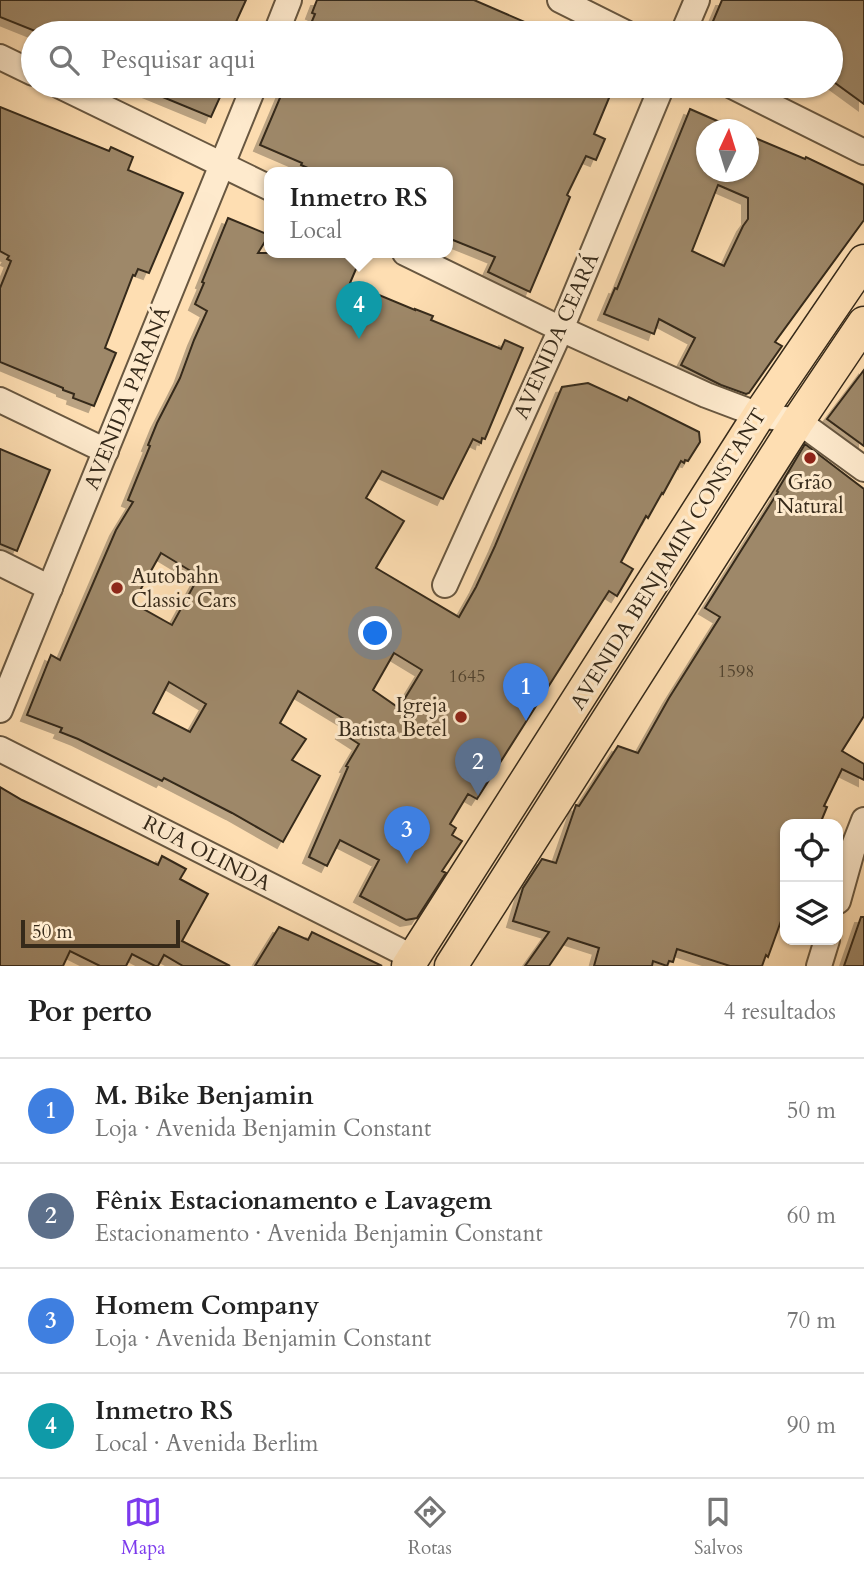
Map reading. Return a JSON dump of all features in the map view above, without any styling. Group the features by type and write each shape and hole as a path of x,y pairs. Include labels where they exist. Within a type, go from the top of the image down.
{"main road":[{"name":"AVENIDA BENJAMIN CONSTANT","path":"411,962 759,415 864,261"},
{"name":"AVENIDA BENJAMIN CONSTANT","path":"451,966 798,421 864,323"}],"street":[{"path":"281,21 289,0"},
{"path":"559,0 602,21"},
{"path":"688,21 697,0"},
{"path":"0,57 21,67"},
{"path":"85,98 264,185"},
{"name":"AVENIDA PARANÁ","path":"0,710 249,98"},
{"name":"AVENIDA CEARÁ","path":"444,585 561,329 657,98"},
{"path":"756,98 864,152"},
{"path":"414,258 706,395 759,415 798,421 864,470"},
{"path":"0,400 106,451"},
{"path":"0,563 50,588"},
{"name":"RUA OLINDA","path":"0,749 411,962"},
{"path":"843,883 864,820"},
{"path":"819,966 825,945"}],"building":[{"path":"0,0 246,0 236,21 21,21 21,25 0,17"},
{"path":"317,0 474,0 522,21 312,21 315,14 312,13"},
{"path":"722,0 864,0 864,104 843,89 843,21 713,21"},
{"path":"165,98 220,98 211,117"},
{"path":"280,98 609,98 594,134 605,139 596,160 586,156 567,195 570,197 530,292 488,272 495,257 453,240 453,167 306,167 260,145"},
{"path":"0,107 109,151 111,147 133,157 128,170 183,193 149,273 138,269 135,276 133,275 105,348 116,353 94,406 73,398 74,394 63,388 0,362 0,288 11,261 7,259 9,256 0,251"},
{"path":"690,109 713,119 696,119 696,182 759,182 759,140 805,159 806,157 864,185 864,220 775,342 782,346 749,393 721,385 681,365 695,338 659,319 654,334 604,314 615,288 617,289","holes":["718,185 748,198 748,219 724,266 692,251"]},
{"path":"228,218 264,233 264,243 258,253 264,253 264,258 351,258 359,262 350,283 433,316 431,320 501,349 505,340 523,348 485,439 482,438 481,443 473,439 443,499 382,471 366,498 404,521 376,568 459,617 495,546 562,387 588,383 627,401 629,397 699,432 700,442 688,461 681,461 621,562 633,569 617,596 609,591 477,799 468,794 450,824 456,828 452,835 462,841 442,871 446,873 417,918 406,920 360,896 379,860 340,840 327,866 309,857 348,767 346,766 359,744 342,733 349,722 298,691 280,723 306,739 292,760 320,776 283,842 164,778 162,781 60,732 62,728 27,715 51,655 60,660 116,530 133,502 128,500 150,446 148,445 180,378 207,311 195,304 204,283 202,282","holes":["161,553 199,576 172,625 133,603","394,653 422,670 399,708 373,690","169,682 206,704 190,732 153,713"]},
{"path":"864,370 864,446 827,419"},
{"path":"805,444 864,489 864,716 842,751 864,764 864,780 842,769 824,806 827,807 822,819 780,819 780,924 762,966 730,966 677,949 673,962 669,961 667,966 653,961 652,966 594,966 599,948 568,938 549,966 525,966 549,932 513,921 523,888 542,859 556,863 576,805 579,806 618,746 638,753 720,617 705,608"},
{"path":"0,449 50,470 17,551 0,544"},
{"path":"0,787 158,865 162,856 186,869 180,879 208,894 182,941 230,966 183,966 164,955 158,966 155,966 132,954 126,966 100,966 70,951 63,966 0,966"},
{"path":"861,917 864,917 864,966 844,966"},
{"path":"279,927 308,940 312,932 382,966 255,966"}],"place":[{"name":"Inmetro RS","path":"359,339"},
{"name":"Grão Natural","path":"810,458"},
{"name":"Autobahn Classic Cars","path":"117,588"},
{"name":"Igreja Batista Betel","path":"461,717"},
{"name":"M. Bike Benjamin","path":"526,721"},
{"name":"Fênix Estacionamento e Lavagem","path":"478,796"},
{"name":"Homem Company","path":"407,864"}]}
